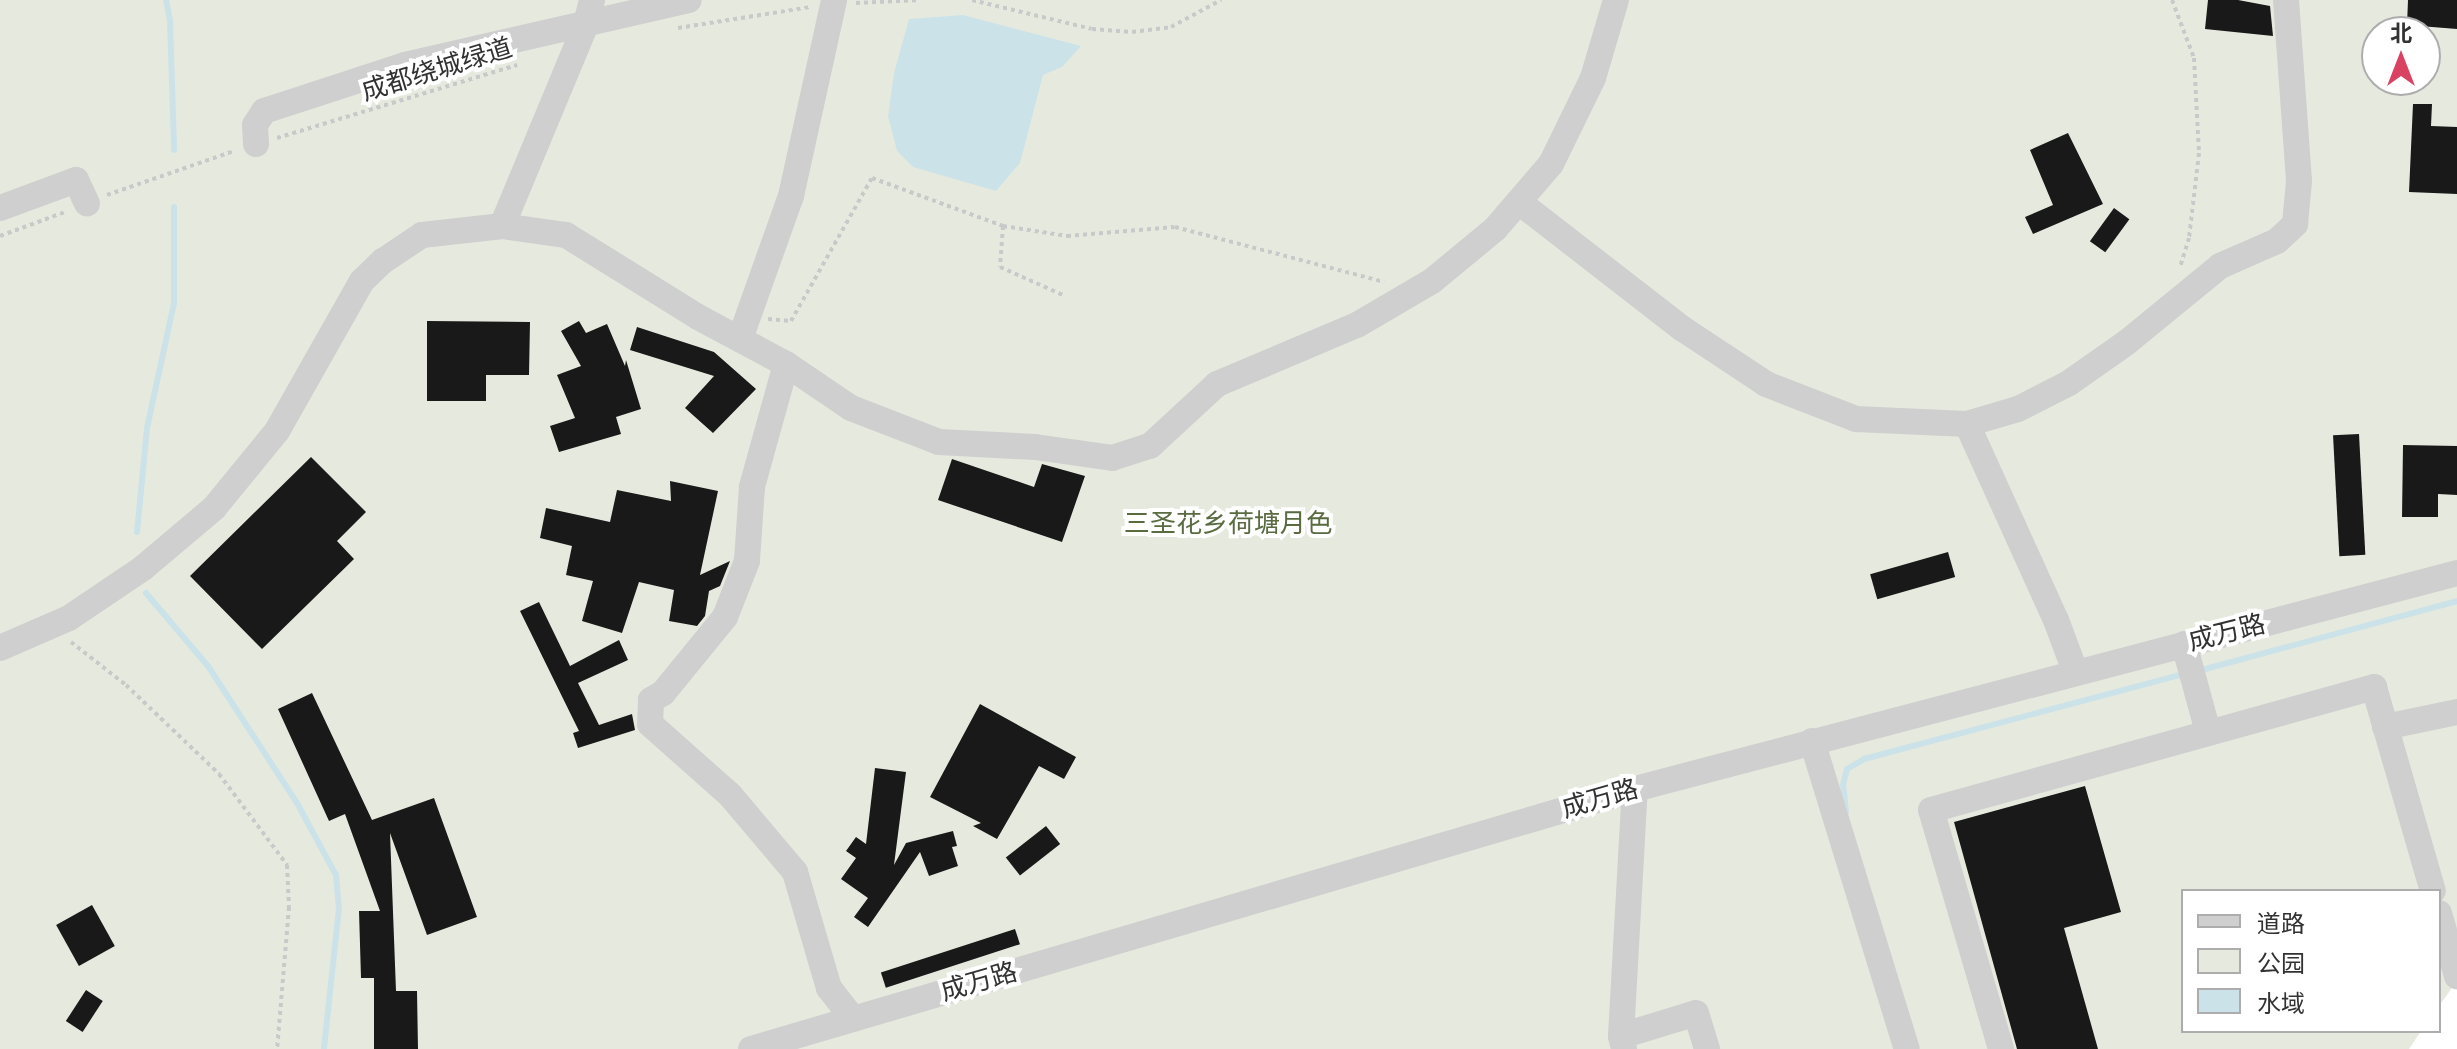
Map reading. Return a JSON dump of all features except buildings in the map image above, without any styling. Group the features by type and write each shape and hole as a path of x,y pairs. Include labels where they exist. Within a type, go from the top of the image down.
{"street":[{"path":"256,144 255,125 264,111 405,65 589,12 689,0"},
{"path":"0,648 69,618 143,568 214,508 277,431 362,281 383,261 422,235 502,226 566,235 630,278 786,364 851,408 939,442 1035,447 1112,458 1150,446 1217,384 1357,325 1416,290 1495,229 1551,164 1593,78 1616,0"},
{"path":"1519,202 1683,329 1766,384 1856,419 1967,424 2018,409 2069,383 2126,343 2171,302 2220,266 2277,241 2295,224 2299,181 2286,0"},
{"path":"740,339 791,196 834,2"},
{"path":"502,226 589,12"},
{"path":"0,208 76,180 87,204"},
{"path":"786,364 752,487 747,561 725,617 663,693 651,700 650,724 730,795 795,872 829,988 853,1019"},
{"path":"1967,424 2056,620 2075,671"},
{"name":"成万路","path":"751,1049 1635,789 2457,573"},
{"path":"2184,644 2208,732"},
{"path":"2001,1049 1931,810 2374,687 2432,889"},
{"path":"2385,727 2457,712"},
{"path":"1812,741 1907,1049"},
{"path":"1635,789 1622,1042 1696,1013 1707,1049"},
{"path":"2441,920 2457,976"}],"path":[{"path":"663,30 834,2 920,0"},
{"path":"972,0 1092,29 1132,32 1171,27 1221,0"},
{"path":"2171,302 2189,238 2199,153 2194,58 2172,0"},
{"name":"成都绕城绿道","path":"0,236 134,183 531,61"},
{"path":"791,321 872,178 1003,226 1067,236 1175,227 1416,290"},
{"path":"1003,226 1000,267 1065,296"},
{"path":"50,626 126,685 219,774 287,865 289,907 277,1049"}],"green space":[{"name":"三圣花乡荷塘月色","path":"0,0 2457,0 2457,981 2441,1003 2441,889 2181,889 2181,1033 2420,1033 2409,1049 0,1049"}],"water":[{"path":"963,15 1081,46 1062,67 1043,75 1020,163 996,191 913,167 897,151 888,116 894,73 909,19"}],"waterway":[{"path":"166,0 170,20 174,150"},
{"path":"137,532 147,428 174,303 174,207"},
{"path":"146,593 208,666 297,803 336,875 339,908 324,1049"},
{"path":"2198,671 2457,601"},
{"path":"1846,812 1843,785 1847,769 1864,759 2187,673"}]}
